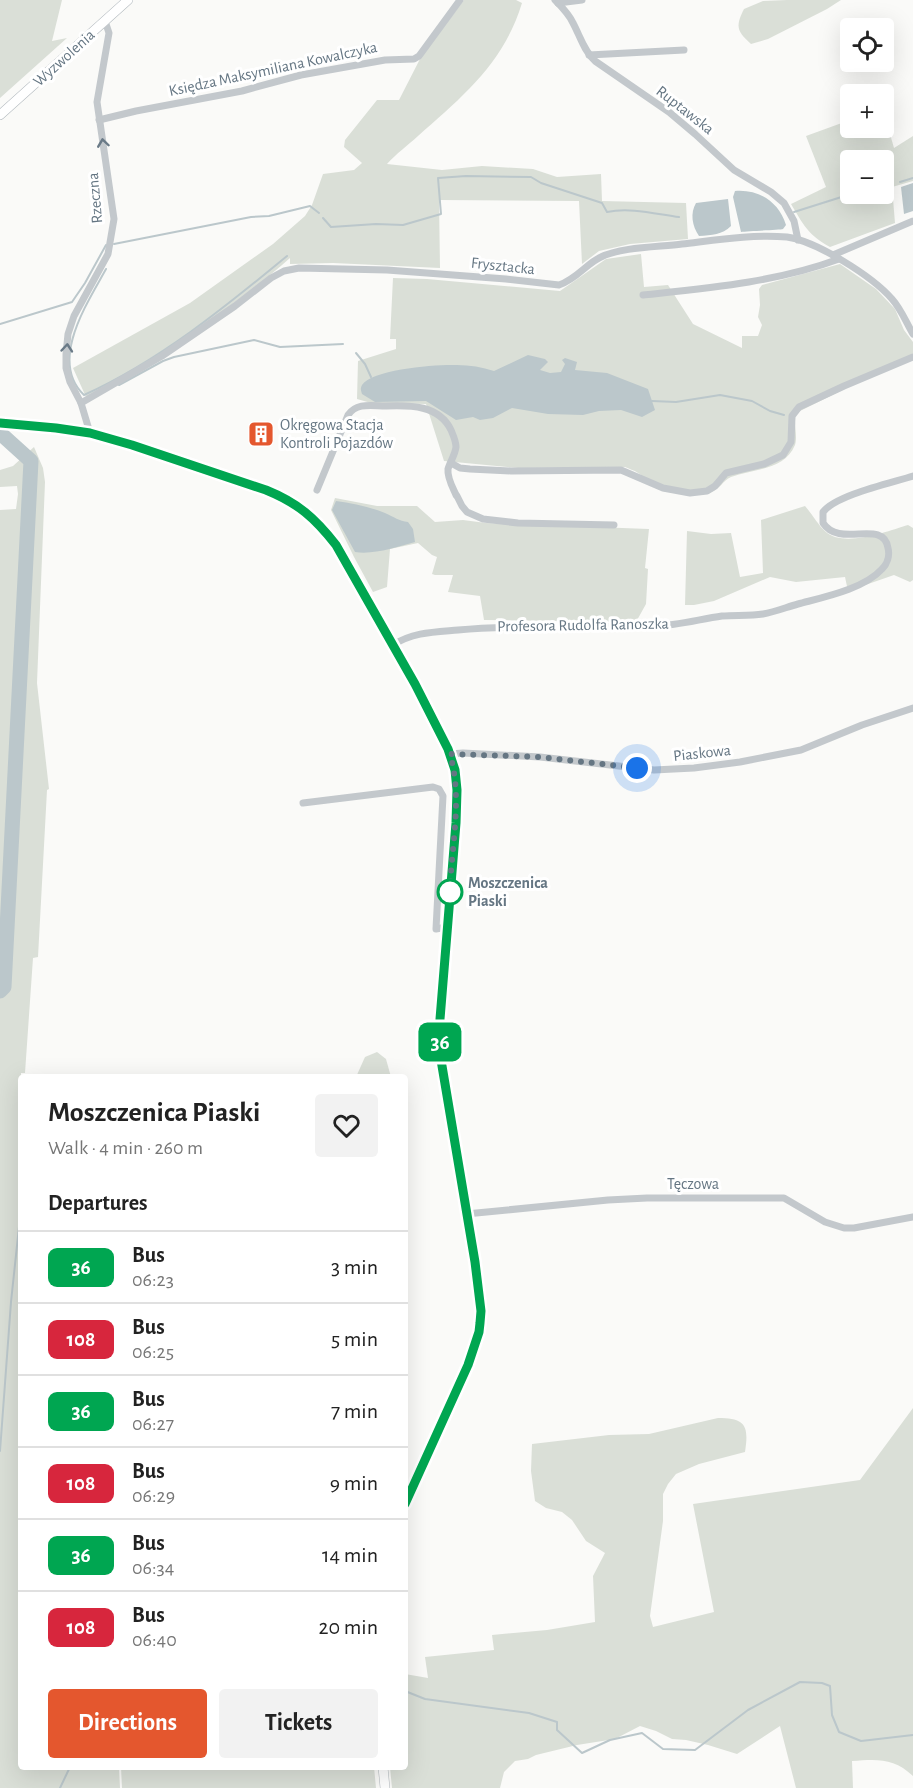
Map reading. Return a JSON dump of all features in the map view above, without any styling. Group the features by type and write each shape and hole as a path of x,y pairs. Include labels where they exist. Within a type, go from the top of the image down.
{"street":[{"name":"Wyzwolenia","path":"0,115 128,0"},
{"name":"Księdza Maksymiliana Kowalczyka","path":"99,120 242,91 301,75 385,60 414,59 419,56 460,0"},
{"path":"556,1 582,0"},
{"name":"Ruptawska","path":"556,1 573,21 589,55 604,68 669,112 734,170 771,192 784,203 794,222 798,240"},
{"name":"Rzeczna","path":"90,433 81,403 70,382 66,368 68,334 83,298 108,254 114,219 97,102 109,33 105,21"},
{"path":"589,55 684,50"},
{"path":"643,295 722,287 822,265 913,221"},
{"name":"Frysztacka","path":"81,403 162,356 235,306 271,278 284,271 299,268 387,270 560,285 600,257 625,250 748,236 787,237 836,257 861,272 886,292 900,309 913,334"},
{"path":"451,463 460,468 479,470 621,470 672,490 690,493 706,491 715,486 729,471 764,464 783,455 791,442 792,416 799,407 851,382 913,357"},
{"path":"317,490 348,414 352,410 358,406 413,406 440,416 449,426 456,445 448,474 465,511 472,516 518,523 614,525"},
{"path":"4,424 50,427 115,439 284,497 310,515 336,545 439,728 450,754 455,770 457,790 456,823 440,1019 440,1054 481,1311 479,1332 458,1388 408,1497"},
{"name":"Profesora Rudolfa Ranoszka","path":"393,645 415,634 494,626 656,626 722,616 764,614 836,593 866,581 881,571 888,558 887,543 882,537 872,533 840,534 830,531 822,519 823,512 835,503 913,476"},
{"name":"Piaskowa","path":"450,754 540,757 654,770 694,768 801,750 862,725 913,708"},
{"path":"303,803 433,787 439,789 443,796 436,929 447,927"},
{"name":"Tęczowa","path":"466,1214 647,1198 784,1198 825,1222 844,1228 913,1217"},
{"path":"383,1770 385,1788"}],"shaded area":[{"path":"0,0 62,0 52,41 67,38 0,98"},
{"path":"464,0 516,0 522,3 504,44 480,77 387,164 442,170 482,166 533,169 557,177 601,174 602,201 686,203 688,239 630,244 599,251 582,264 579,201 439,200 440,268 333,263 290,264 290,258 217,315 86,397 73,368 190,303 273,244 305,216 312,205 323,174 354,170 362,163 344,147 345,140 377,100 399,100 421,57"},
{"path":"841,0 768,39 751,44 740,32 739,20 744,9 763,1"},
{"path":"840,124 840,138 891,138 894,148 913,136 913,181 894,186 894,150 840,150 840,204 893,204 895,223 830,247 811,233 791,204 826,187 806,136"},
{"path":"913,183 913,211 904,214 901,187"},
{"path":"735,191 752,192 767,199 778,210 786,225 783,229 741,232 733,197"},
{"path":"728,199 731,226 720,233 699,236 693,220 696,203"},
{"path":"641,254 644,287 668,285 693,324 742,348 742,336 758,336 762,325 758,317 759,289 762,285 840,264 876,289 895,309 904,330 913,342 913,355 796,413 795,445 784,460 731,477 709,493 662,491 625,467 518,468 444,461 426,404 371,403 357,399 358,361 396,349 396,339 390,339 393,278 560,291 606,259"},
{"path":"528,355 545,359 548,362 540,370 550,373 561,372 565,364 562,360 565,358 577,362 575,370 607,373 648,389 655,410 642,417 621,410 599,411 583,415 548,414 512,408 493,418 480,420 473,417 456,420 426,401 375,402 362,394 361,390 362,385 368,380 391,371 448,365 480,367 494,371"},
{"path":"34,447 43,468 45,482 37,683 49,789 47,790 38,957 33,958 25,1073 18,1074 18,1770 119,1770 120,1788 0,1788 0,510 16,509 18,494 17,486 0,487 0,470 13,466"},
{"path":"335,498 377,506 417,506 435,522 463,520 486,523 649,529 645,568 648,569 646,604 636,622 484,620 480,596 448,592 453,575 432,574 437,557 418,543 390,549 387,587 373,592 331,510"},
{"path":"336,501 373,509 408,522 413,529 415,542 377,551 355,552 332,510"},
{"path":"805,506 823,529 834,537 866,537 908,525 913,528 913,580 910,582 894,575 848,591 845,577 796,582 770,577 714,601 685,605 687,531 711,534 731,533 740,577 763,573 761,520"},
{"path":"377,1052 386,1059 390,1074 357,1074 365,1057"},
{"path":"913,1408 913,1776 899,1766 885,1761 852,1761 853,1788 796,1788 780,1726 737,1754 708,1745 672,1739 640,1726 615,1739 577,1745 515,1761 504,1772 500,1788 392,1788 390,1770 408,1770 408,1675 428,1678 425,1657 494,1650 492,1635 547,1630 595,1622 593,1576 605,1553 586,1541 572,1520 562,1512 546,1508 535,1501 531,1471 532,1444 609,1435 649,1434 718,1418 735,1420 744,1425 746,1430 745,1452 699,1464 676,1474 663,1494 663,1521 650,1616 653,1627 714,1612 693,1504 860,1480"},
{"path":"121,1770 374,1770 376,1788 122,1788"}],"waterway":[{"path":"323,218 331,227 403,225 441,214 438,178 466,176 531,177 541,183 602,203 607,212 634,211 679,217"},
{"path":"900,182 913,178"},
{"path":"794,212 840,197"},
{"path":"114,244 251,217 269,216 310,206 319,213"},
{"path":"0,324 72,302 106,245"},
{"path":"106,269 82,314 70,349 70,366 74,381 84,395 165,350 215,314 287,256"},
{"path":"119,385 174,357 254,340 280,347 343,344"},
{"path":"356,353 365,364 371,377"},
{"path":"652,401 676,402 720,395 752,401 770,411 784,415"},
{"path":"0,433 31,461 4,987 0,991"},
{"path":"0,1451 18,1236"},
{"path":"408,1692 425,1699 529,1713 557,1722 557,1730 582,1753 610,1740 642,1733 663,1749 695,1750 748,1710 800,1682 822,1683 830,1686 832,1715 839,1732 861,1741 913,1735"},
{"path":"60,1788 69,1770"}],"bus line":[{"name":"36","path":"0,423 73,430 115,439 266,490 295,504 323,529 336,545 415,684 448,749 455,770 457,790 444,953 440,1054 481,1311 479,1332 468,1365 408,1497"}],"place":[{"name":"Okręgowa Stacja Kontroli Pojazdów","path":"261,434"},
{"name":"Moszczenica Piaski","path":"450,892"}],"route":[{"path":"450,892 457,790 455,770 450,754 540,757 637,768"}]}
